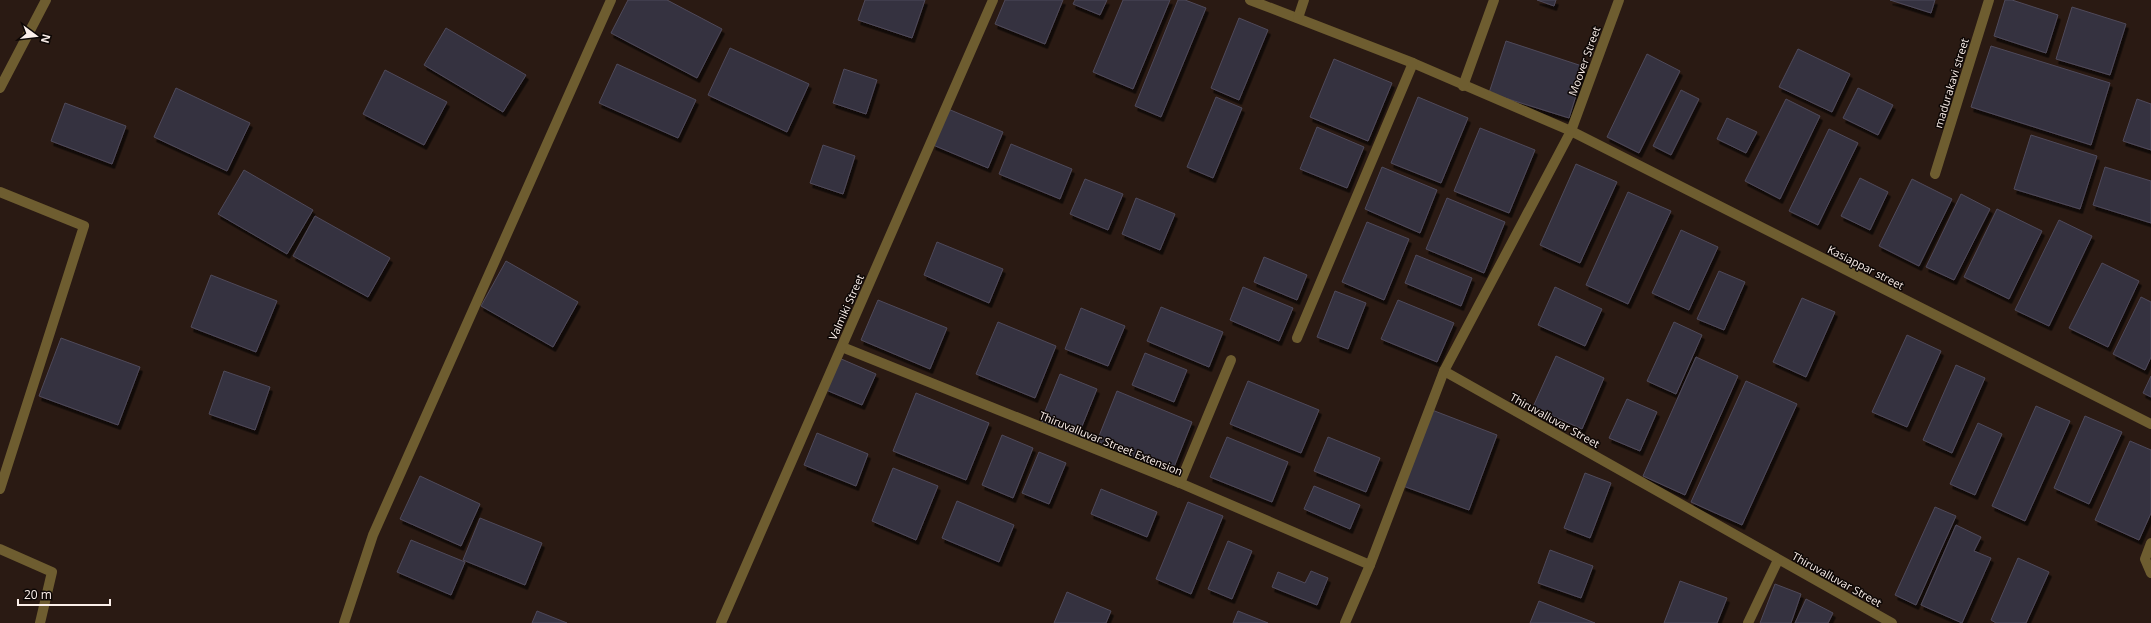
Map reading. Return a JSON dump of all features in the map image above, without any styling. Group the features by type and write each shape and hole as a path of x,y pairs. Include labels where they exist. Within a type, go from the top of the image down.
{"street":[{"path":"0,88 46,0"},
{"path":"344,623 373,535 610,0"},
{"name":"Valmiki Street","path":"721,623 993,0"},
{"name":"Kasiappar street","path":"1250,0 1413,63 1463,86 1571,131 2151,424"},
{"path":"1298,18 1304,0"},
{"path":"1463,86 1494,0"},
{"name":"Moover Street","path":"1571,131 1620,0"},
{"name":"madurakavi street","path":"1935,174 1989,0"},
{"path":"1297,338 1413,63"},
{"path":"1345,623 1370,565 1444,371 1571,131"},
{"path":"0,192 84,226 0,489"},
{"name":"Thiruvalluvar Street Extension","path":"842,347 1180,483 1370,565"},
{"path":"1180,483 1231,360"},
{"name":"Thiruvalluvar Street","path":"1444,371 1892,623"},
{"path":"2151,544 2145,559 2151,573"},
{"path":"0,549 52,572 40,623"},
{"path":"1748,623 1778,560"}],"building":[{"path":"628,0 667,0 722,29 697,78 611,33"},
{"path":"865,0 925,0 912,38 858,20"},
{"path":"1005,0 1063,0 1045,44 995,24"},
{"path":"1075,0 1107,0 1100,15 1073,4"},
{"path":"1123,0 1170,0 1133,89 1093,72"},
{"path":"1178,0 1185,0 1206,8 1161,117 1135,106"},
{"path":"1537,0 1556,0 1554,6"},
{"path":"1890,0 1935,0 1931,13"},
{"path":"2005,0 2012,0 2058,15 2046,53 1994,36"},
{"path":"2072,7 2126,24 2110,75 2056,59"},
{"path":"1239,18 1268,30 1239,100 1211,88"},
{"path":"446,28 526,75 503,112 424,65"},
{"path":"1506,41 1585,67 1569,118 1489,93"},
{"path":"1991,46 2110,83 2091,145 1971,107"},
{"path":"730,48 809,84 787,132 708,95"},
{"path":"1798,49 1850,74 1832,112 1779,87"},
{"path":"1647,54 1680,71 1639,153 1607,137"},
{"path":"1334,59 1392,83 1368,141 1310,117"},
{"path":"617,64 696,100 678,138 599,103"},
{"path":"844,69 877,80 866,114 833,103"},
{"path":"385,70 447,102 424,145 363,114"},
{"path":"176,88 250,123 227,171 154,137"},
{"path":"1858,88 1893,105 1878,135 1843,118"},
{"path":"1681,90 1699,99 1671,155 1653,146"},
{"path":"1216,97 1242,108 1213,178 1187,167"},
{"path":"1418,97 1468,118 1441,183 1391,163"},
{"path":"1786,99 1820,116 1780,199 1745,181"},
{"path":"2137,99 2151,104 2151,150 2123,141"},
{"path":"65,103 126,126 112,164 51,141"},
{"path":"948,109 1003,132 988,168 933,145"},
{"path":"1727,118 1757,132 1746,153 1717,139"},
{"path":"1317,127 1364,147 1347,188 1300,169"},
{"path":"1480,128 1535,150 1509,213 1454,191"},
{"path":"1829,129 1858,143 1818,225 1789,211"},
{"path":"2031,135 2097,156 2080,209 2014,189"},
{"path":"1011,144 1072,169 1060,199 999,174"},
{"path":"823,145 855,156 843,194 810,183"},
{"path":"1576,164 1617,182 1580,263 1540,245"},
{"path":"1382,167 1437,190 1420,233 1365,209"},
{"path":"2105,167 2151,181 2151,223 2093,205"},
{"path":"244,170 313,210 287,254 218,214"},
{"path":"1860,178 1888,192 1870,230 1841,216"},
{"path":"1085,179 1123,194 1108,230 1070,214"},
{"path":"1912,179 1952,199 1919,266 1879,246"},
{"path":"1628,192 1671,211 1628,304 1586,285"},
{"path":"1961,194 1990,209 1954,280 1926,267"},
{"path":"1136,198 1175,214 1160,250 1122,234"},
{"path":"1447,198 1505,222 1484,273 1426,249"},
{"path":"1997,209 2042,231 2009,299 1964,277"},
{"path":"315,216 390,258 368,297 293,256"},
{"path":"2059,220 2092,236 2049,326 2015,310"},
{"path":"1367,222 1409,239 1384,300 1342,282"},
{"path":"1681,230 1718,247 1689,310 1652,293"},
{"path":"937,242 1003,269 989,303 924,275"},
{"path":"1416,255 1472,278 1461,306 1405,283"},
{"path":"1264,257 1307,275 1297,300 1254,282"},
{"path":"506,261 578,302 553,347 481,306"},
{"path":"2102,263 2139,281 2108,347 2069,328"},
{"path":"1719,271 1745,282 1724,330 1697,319"},
{"path":"211,275 277,301 256,352 191,327"},
{"path":"1243,287 1293,308 1279,341 1230,320"},
{"path":"1555,287 1602,309 1585,346 1538,325"},
{"path":"1335,291 1366,303 1348,349 1317,337"},
{"path":"2141,297 2151,302 2151,357 2145,370 2113,354"},
{"path":"1802,298 1835,312 1806,377 1773,362"},
{"path":"878,300 947,328 930,369 861,340"},
{"path":"1398,300 1454,323 1437,362 1381,339"},
{"path":"1161,307 1223,332 1209,367 1147,341"},
{"path":"1081,308 1125,326 1108,366 1065,349"},
{"path":"998,322 1056,346 1035,398 976,374"},
{"path":"1674,322 1702,335 1676,394 1647,381"},
{"path":"1907,335 1941,351 1907,427 1872,412"},
{"path":"61,338 140,367 118,425 39,396"},
{"path":"1145,353 1187,370 1174,402 1132,385"},
{"path":"1556,356 1604,378 1582,429 1533,407"},
{"path":"1696,357 1738,376 1685,495 1643,476"},
{"path":"839,358 876,374 862,405 826,390"},
{"path":"1956,365 1985,378 1952,453 1923,440"},
{"path":"224,371 270,387 255,430 209,414"},
{"path":"1060,374 1097,389 1078,436 1041,421"},
{"path":"2151,376 2151,397 2143,393"},
{"path":"1248,381 1319,410 1301,453 1230,424"},
{"path":"1746,381 1797,404 1742,525 1691,502"},
{"path":"1117,391 1192,422 1172,472 1097,441"},
{"path":"916,393 989,423 966,480 893,451"},
{"path":"1627,399 1657,412 1640,451 1609,438"},
{"path":"2036,406 2070,421 2025,521 1992,506"},
{"path":"1432,410 1497,435 1469,510 1403,486"},
{"path":"2085,416 2122,432 2089,504 2054,488"},
{"path":"1978,423 2002,434 1975,495 1950,484"},
{"path":"817,433 868,454 856,486 804,465"},
{"path":"1002,435 1033,448 1013,498 982,485"},
{"path":"1227,437 1288,462 1272,502 1210,477"},
{"path":"1328,437 1380,458 1366,492 1314,471"},
{"path":"2130,441 2151,450 2151,513 2139,540 2095,520"},
{"path":"1039,452 1066,463 1049,504 1022,493"},
{"path":"893,468 938,486 916,540 872,521"},
{"path":"1585,473 1611,483 1590,538 1564,528"},
{"path":"420,476 480,504 461,546 400,519"},
{"path":"1314,486 1360,505 1350,529 1304,509"},
{"path":"1101,489 1157,512 1147,537 1091,514"},
{"path":"957,501 1014,525 999,562 942,538"},
{"path":"1188,502 1223,516 1191,594 1156,579"},
{"path":"1935,507 1956,516 1916,605 1895,595"},
{"path":"480,518 542,543 525,585 463,560"},
{"path":"1956,525 1981,537 1974,551 1991,558 1962,623 1921,605"},
{"path":"411,540 465,562 451,595 397,572"},
{"path":"1228,541 1252,551 1232,599 1208,589"},
{"path":"1550,550 1593,566 1581,598 1538,583"},
{"path":"2018,558 2049,572 2026,623 1996,623 1991,620"},
{"path":"1311,571 1328,578 1317,605 1272,587 1278,572 1305,583"},
{"path":"1680,581 1727,598 1717,623 1664,623"},
{"path":"1775,584 1801,594 1791,623 1760,623"},
{"path":"1067,592 1111,611 1106,623 1054,623"},
{"path":"1806,599 1833,613 1828,623 1795,623"},
{"path":"1539,601 1595,623 1530,623"},
{"path":"537,611 567,623 532,623"},
{"path":"1238,611 1268,623 1233,623"}]}
